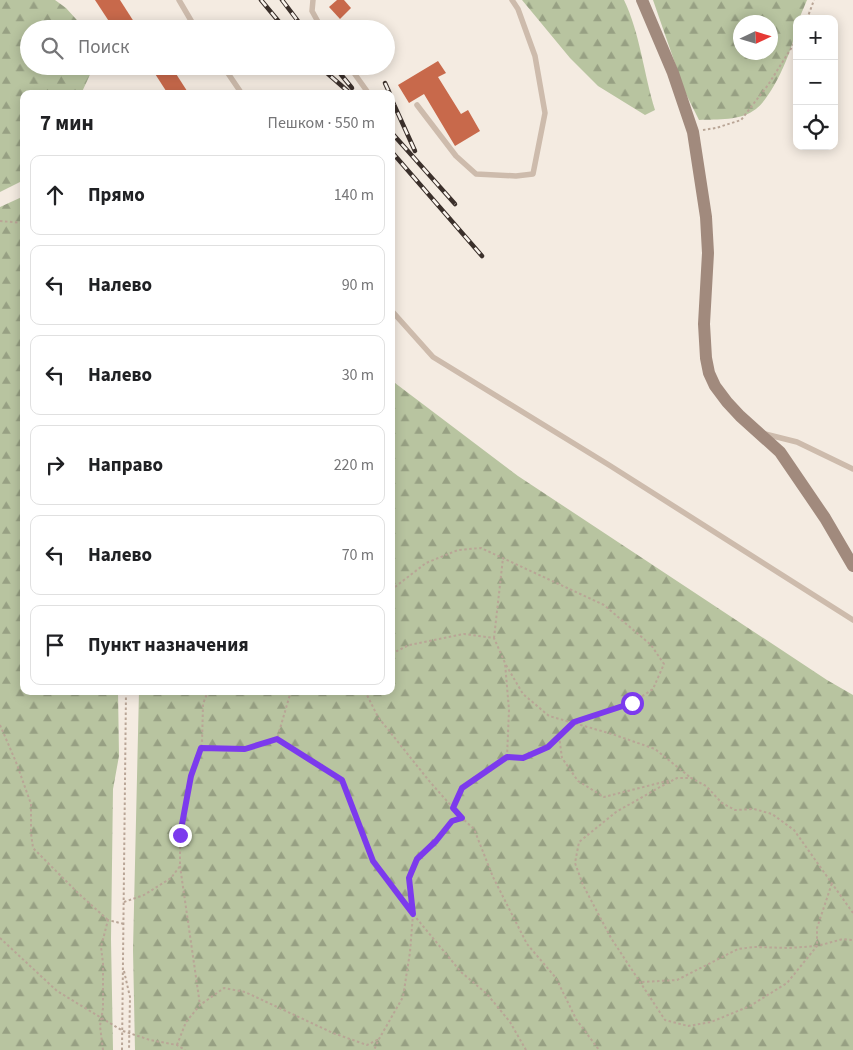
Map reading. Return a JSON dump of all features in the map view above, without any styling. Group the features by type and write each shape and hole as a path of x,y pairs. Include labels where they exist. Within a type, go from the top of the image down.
{"street":[{"path":"642,0 673,73 693,132 706,217 708,253 704,324 708,366 715,386 740,416 780,452 825,518 853,566"}],"lane":[{"path":"179,0 191,20"},
{"path":"312,0 312,11 317,20"},
{"path":"418,105 456,156 476,174 516,176 533,174 545,113 535,56 518,9 512,0"},
{"path":"229,75 239,90"},
{"path":"355,75 366,90"},
{"path":"395,314 433,357 610,465 853,620"},
{"path":"760,433 798,442 853,470"}],"path":[{"path":"808,15 814,0"},
{"path":"693,132 716,128 741,120 768,85 793,45"},
{"path":"0,221 20,223"},
{"path":"395,587 426,563 458,550 481,548 604,605 651,645 664,664 653,689 646,694 632,703 574,722 548,747 523,758 507,757 462,788 453,808"},
{"path":"503,558 494,638 505,663 523,694 549,716 574,722 655,749 691,778 706,786 722,803 735,810 754,809 772,814 794,830 853,913"},
{"path":"395,652 409,645 464,634 494,638"},
{"path":"505,663 509,710 507,757"},
{"path":"122,1050 126,695"},
{"path":"200,1005 180,866 180,835 191,776 202,743 203,704 206,695"},
{"path":"277,739 290,695"},
{"path":"367,695 378,716 430,782 474,829 493,877 527,944 556,978 576,1019 600,1050"},
{"path":"0,725 31,804 30,833 33,848 108,920 124,924"},
{"path":"559,736 562,758 578,781 604,797 677,778 691,778"},
{"path":"201,748 245,749 277,739 342,780 373,861 413,914 461,972 486,994 510,1022 526,1050"},
{"path":"677,778 616,812 579,842 575,863 583,885 611,938 664,1020 688,1026 711,1022 750,1006 787,983 817,946 817,928 832,883"},
{"path":"374,1050 403,996 410,952 413,914 409,878 417,859 436,841 452,821 462,818"},
{"path":"124,902 144,895 171,878 180,866"},
{"path":"103,1050 100,1026 103,1008 101,947 108,920"},
{"path":"0,938 57,991 101,1018 123,1031 150,1040 177,1045 185,1050"},
{"path":"641,982 677,980 738,949 817,946 843,939 853,940"},
{"path":"123,967 130,997 129,1050"},
{"path":"177,1045 186,1022 200,1005 224,988 245,992 333,1033 367,1045 379,1039"}],"green space":[{"path":"0,0 55,0 66,8 77,20 20,20 20,75 90,75 83,90 20,90 20,182 0,192"},
{"path":"522,0 624,0 638,40 655,110 645,115 598,86 570,58"},
{"path":"653,0 807,0 801,15 793,15 793,41 789,54 777,80 763,102 756,109 743,116 699,120 685,92"},
{"path":"20,198 20,695 118,695 119,756 113,789 111,939 113,1050 0,1050 0,207"},
{"path":"395,383 518,476 827,680 853,695 853,1050 135,1050 133,950 139,695 395,695"}],"building":[{"path":"95,0 120,0 133,20 108,20"},
{"path":"337,0 344,0 351,8 340,19 329,7"},
{"path":"438,61 446,73 438,77 461,114 468,110 480,131 455,146 424,94 409,103 398,85"},
{"path":"156,75 177,75 186,90 165,90"}],"railway":[{"path":"261,0 278,20"},
{"path":"282,0 297,20"},
{"path":"329,75 346,90"},
{"path":"341,75 352,88"},
{"path":"385,83 388,90"},
{"path":"395,107 415,151"},
{"path":"395,136 455,204"},
{"path":"395,156 482,256"}],"route":[{"path":"180,835 191,776 201,748 245,749 277,739 342,780 373,861 413,914 409,878 417,859 436,841 452,821 462,818 453,808 462,788 507,757 523,758 548,747 574,722 632,703"}]}
